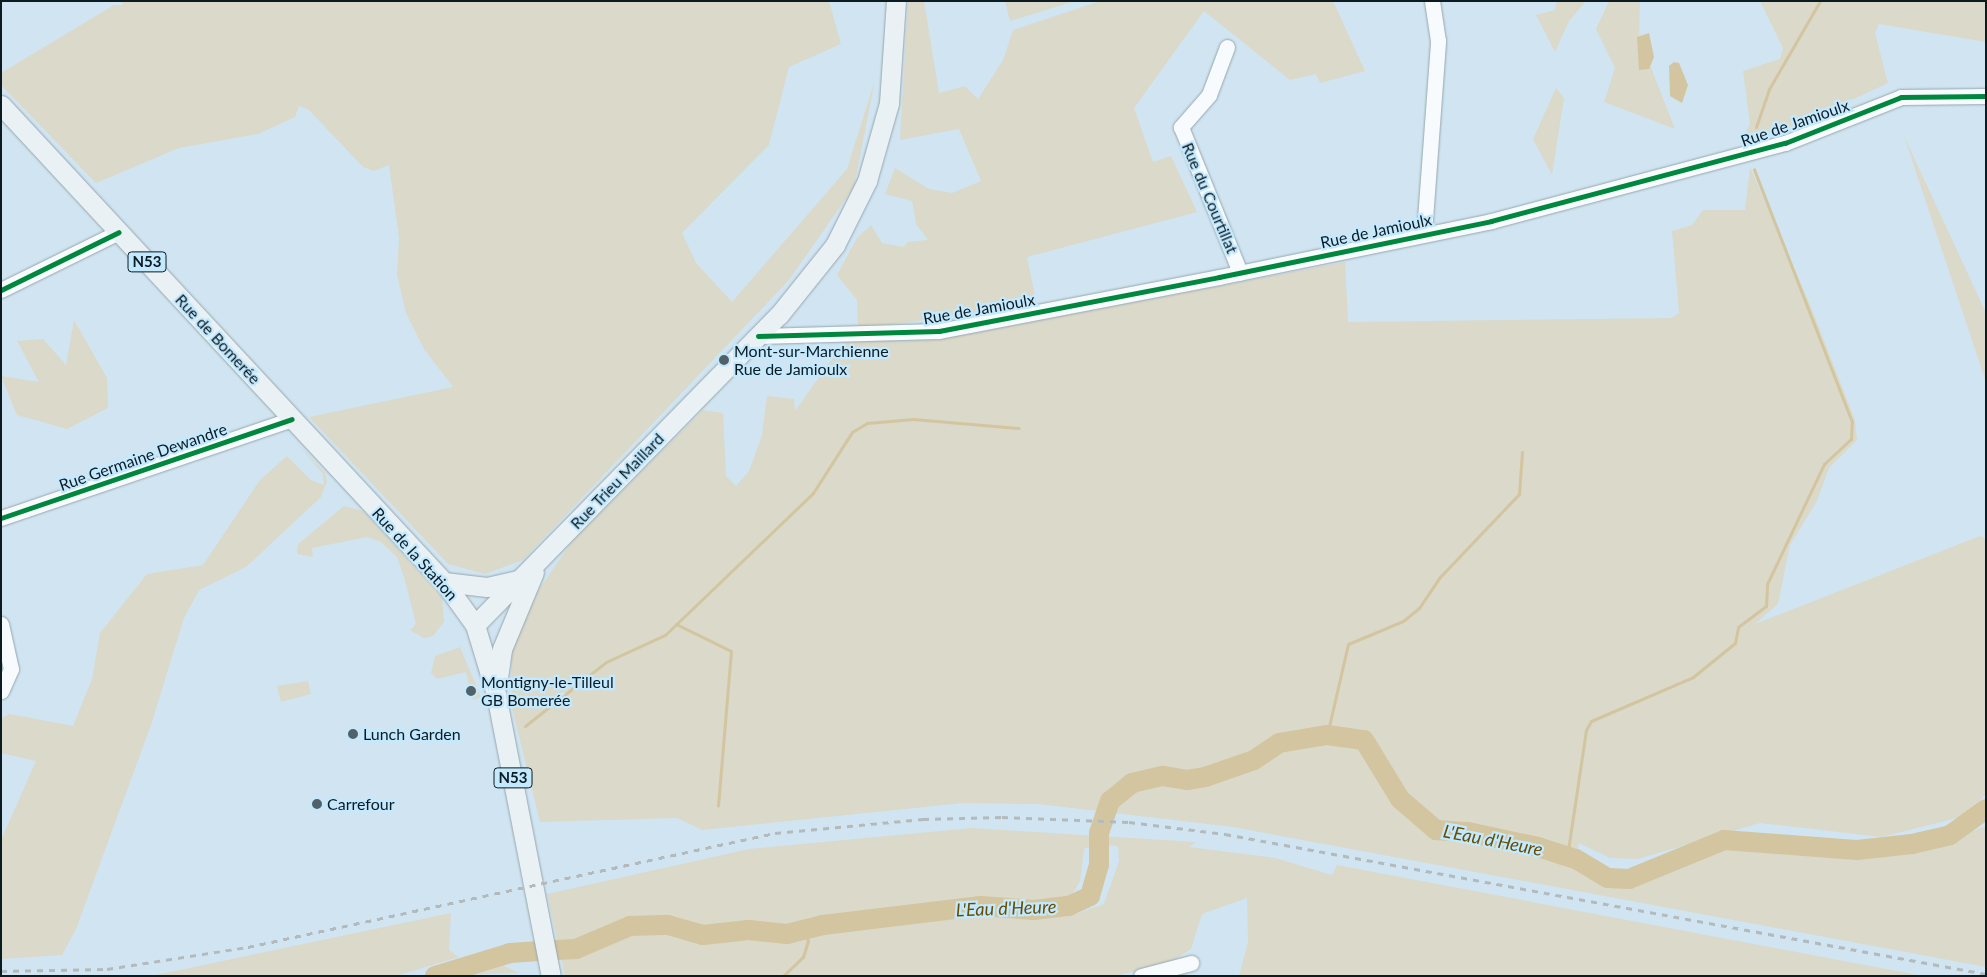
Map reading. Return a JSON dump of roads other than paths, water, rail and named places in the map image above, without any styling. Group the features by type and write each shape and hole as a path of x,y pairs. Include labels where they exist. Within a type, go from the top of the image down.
{"main road":[{"name":"Rue Trieu Maillard","path":"475,625 530,572 806,286 835,245 867,181 889,103 896,1"},
{"name":"Rue de Bomerée","path":"1,105 292,419"},
{"name":"Rue de la Station","path":"292,419 444,582 475,625 496,694 552,976"},
{"path":"444,582 487,587 530,572"},
{"path":"496,694 502,649 530,572"}],"street":[{"path":"1424,233 1438,41 1432,1"},
{"name":"Rue du Courtillat","path":"1227,47 1210,95 1181,127 1240,272"},
{"name":"Rue de Jamioulx","path":"758,336 939,331 1491,221 1785,143 1901,97 1986,96"},
{"path":"1,290 119,232"},
{"name":"Rue Germaine Dewandre","path":"1,518 292,419"},
{"path":"1,624 11,669 1,691"},
{"path":"1141,976 1191,963"}],"waterway":[{"path":"1756,127 1769,89 1820,1"},
{"path":"1567,857 1586,730 1591,721 1693,677 1735,643 1738,627 1766,606 1767,584 1824,464 1851,439 1852,422 1754,169"},
{"path":"525,726 606,662 665,635 813,493 852,432 867,423 913,419 1019,428"},
{"path":"1327,735 1348,644 1403,621 1419,608 1439,578 1519,494 1522,452"},
{"path":"676,624 731,651 718,805"},
{"name":"L'Eau d'Heure","path":"556,950 576,949 630,926 668,925 703,935 749,930 787,934 823,925 981,906 1034,910 1069,906 1090,896 1099,865 1099,833 1110,801 1132,783 1163,776 1187,780 1205,777 1254,760 1279,743 1327,735 1364,740 1400,799 1436,830 1468,832 1538,847 1576,859 1608,878 1629,879 1724,840 1857,850 1912,844 1950,835 1986,809"},
{"path":"783,976 803,957 808,941 804,930"},
{"name":"L'Eau d'Heure","path":"435,976 510,953 536,951"}],"railway":[{"path":"1,971 107,969 248,947 775,833 923,819 1002,817 1129,822 1225,834 1986,974"}],"place":[{"name":"Mont-sur-Marchienne Rue de Jamioulx","path":"724,360"},
{"name":"Montigny-le-Tilleul GB Bomerée","path":"471,691"},
{"name":"Lunch Garden","path":"353,734"},
{"name":"Carrefour","path":"317,804"}]}
